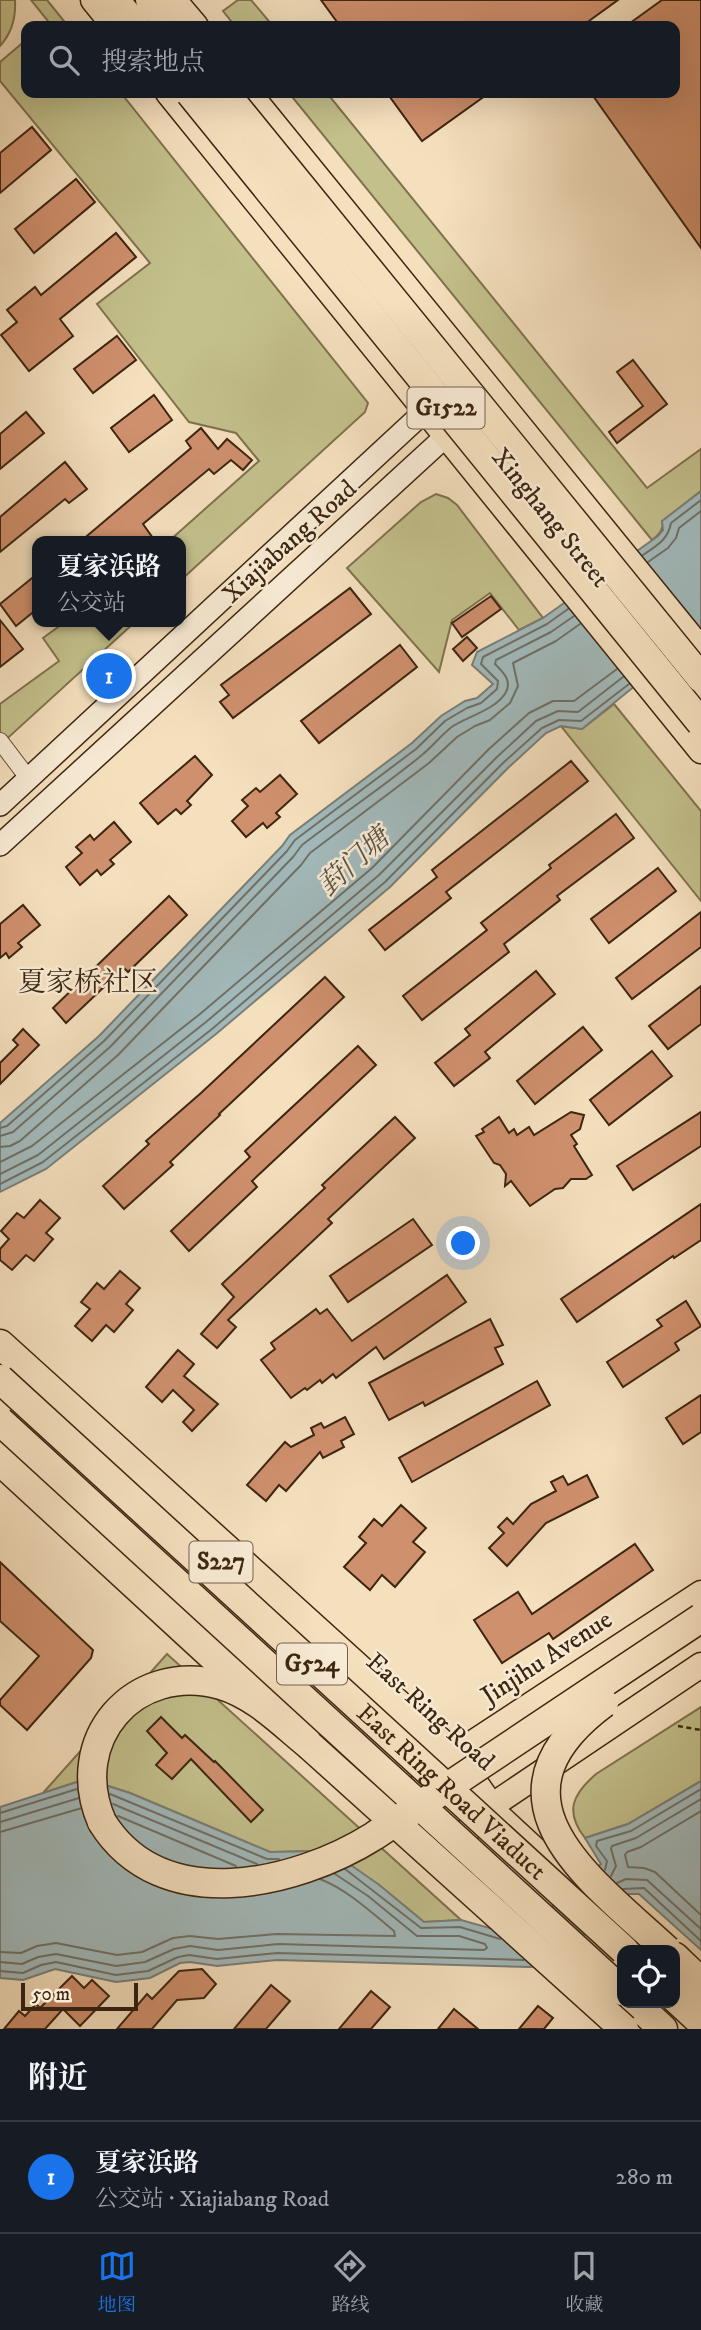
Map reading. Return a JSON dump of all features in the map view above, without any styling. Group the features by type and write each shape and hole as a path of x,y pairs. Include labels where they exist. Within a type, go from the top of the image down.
{"highway":[{"path":"115,0 132,21"},
{"path":"150,0 184,12"},
{"name":"G1522","path":"194,98 701,723"},
{"name":"G1522","path":"229,98 701,678"},
{"path":"0,1344 448,1759 490,1807"},
{"name":"East Ring Road Viaduct","path":"0,1379 619,1945"},
{"name":"East Ring Road Viaduct","path":"0,1421 617,1987"},
{"path":"0,1461 237,1679 294,1711"},
{"path":"624,2029 411,1836 401,1827 390,1818 309,1745 262,1707 237,1691 212,1683 188,1681 170,1683 143,1693 120,1709 105,1726 97,1742 92,1763 93,1793 102,1822 119,1845 141,1861 167,1873 209,1882 240,1882 282,1877 330,1860 386,1829 397,1822 441,1792 452,1784 701,1618"},
{"path":"662,1945 569,1855 558,1838 548,1811 546,1783 562,1744 584,1717 701,1638"},
{"path":"680,1962 701,1982"},
{"path":"680,2002 701,2022"},
{"path":"640,2008 663,2029"}],"main road":[{"path":"93,0 110,21"},
{"name":"Xinghang Street","path":"172,98 701,751"},
{"name":"Xinghang Street","path":"254,98 700,647"},
{"name":"Xiajiabang Road","path":"0,805 472,368"},
{"name":"Xiajiabang Road","path":"0,845 493,392"},
{"path":"157,659 178,682"},
{"name":"East Ring Road","path":"0,1361 416,1739 448,1759"},
{"name":"S227","path":"0,1440 519,1919"},
{"name":"Jinjihu Avenue","path":"398,1807 448,1759 701,1593"},
{"path":"447,1852 490,1807 701,1665"},
{"path":"373,1783 416,1739"},
{"name":"East Ring Road","path":"490,1807 570,1882"},
{"path":"614,1922 639,1945"},
{"path":"569,1964 641,2029"},
{"path":"680,1984 701,2003"}],"street":[{"path":"0,741 28,778"}],"path":[{"path":"678,1726 701,1730"}],"shaded area":[{"path":"0,0 15,0 15,7 10,30 0,46"},
{"path":"31,0 47,0 64,21 48,21"},
{"path":"238,0 251,0 269,21 231,21 223,11"},
{"path":"21,44 21,98 125,98 368,403 365,412 186,575 186,536 175,536 259,461 236,433 189,422 97,304 150,263 0,81 0,62"},
{"path":"293,98 331,98 647,488 701,449 701,491 663,521 662,529 652,540"},
{"path":"436,494 457,505 543,618 519,630 490,593 452,620 439,672 347,568 421,502"},
{"path":"58,627 130,627 0,745 0,704 59,661 43,638"},
{"path":"614,704 701,811 701,901 561,726 582,729"},
{"path":"167,1654 461,1920 424,1922 378,1884 320,1851 270,1852 130,1793 86,1779 43,1793"},
{"path":"701,1707 701,1781 628,1824 585,1838 578,1828 573,1811 574,1803 582,1789 596,1774"}],"water":[{"name":"葑门塘","path":"701,491 701,632 582,729 561,726 546,733 390,887 216,1034 46,1169 0,1192 0,1123 99,1036 290,835 412,743 441,716 465,701 477,698 493,684 472,665 477,652 543,618 658,536 663,530 662,521"},
{"path":"86,1779 130,1793 270,1852 320,1851 345,1861 424,1922 461,1920 518,1936 601,1864 585,1838 628,1824 701,1781 701,1950 639,1894 627,1894 553,1964 530,1967 277,1960 217,1966 190,1962 180,1963 150,1978 116,1982 55,1969 23,1980 0,1978 0,1807"}],"building":[{"path":"321,0 618,0 589,21 336,21"},
{"path":"662,0 701,0 701,248 595,98 680,98 680,21 633,21"},
{"path":"391,98 482,98 422,141"},
{"path":"32,127 51,150 0,193 0,153"},
{"path":"76,179 95,202 34,253 15,229"},
{"path":"116,233 136,257 60,319 73,336 29,371 1,335 17,322 7,310 35,287 41,295"},
{"path":"117,336 136,360 93,393 74,369"},
{"path":"633,360 667,404 617,443 609,432 643,406 617,372"},
{"path":"154,395 172,420 129,452 111,428"},
{"path":"26,412 44,433 0,469 0,434"},
{"path":"201,428 218,449 227,439 252,460 243,470 231,460 214,474 209,469 143,524 151,536 87,536 191,448 186,441"},
{"path":"65,462 87,489 69,503 65,499 0,552 0,517"},
{"path":"32,578 32,613 16,626 0,604"},
{"path":"350,588 371,614 233,718 220,702 229,695 221,685"},
{"path":"491,596 501,609 462,637 452,623"},
{"path":"0,620 23,649 0,667"},
{"path":"467,637 477,648 463,661 453,649"},
{"path":"400,645 417,667 319,743 301,721"},
{"path":"195,756 212,775 187,801 191,805 181,814 176,809 158,824 140,803"},
{"path":"571,761 588,781 446,892 451,898 385,950 369,930 437,877 432,870"},
{"path":"280,775 297,794 276,813 280,817 267,828 263,823 246,837 232,821 248,806 242,800 256,788 260,792"},
{"path":"616,814 634,838 557,896 560,900 504,944 509,952 422,1020 403,996 487,930 481,923 551,868 549,865"},
{"path":"114,822 131,842 110,860 114,864 101,875 97,870 80,885 66,867 82,853 76,847 90,835 94,840"},
{"path":"658,868 676,891 609,943 591,919"},
{"path":"169,896 187,915 128,972 124,968 66,1023 53,1008"},
{"path":"23,905 40,925 18,943 22,947 9,958 6,953 0,958 0,924"},
{"path":"701,912 701,947 632,999 616,978"},
{"path":"536,971 555,994 485,1052 490,1058 454,1086 435,1063 470,1035 465,1029"},
{"path":"325,977 344,997 219,1114 170,1162 173,1165 124,1209 103,1186 149,1144 146,1141"},
{"path":"701,986 701,1024 668,1049 649,1026"},
{"path":"583,1027 602,1050 535,1104 517,1081"},
{"path":"23,1029 39,1045 0,1084 0,1063 18,1045 13,1040"},
{"path":"358,1046 376,1065 252,1181 257,1187 189,1251 171,1231 250,1157 245,1151"},
{"path":"652,1051 672,1076 609,1125 590,1100"},
{"path":"571,1112 584,1115 580,1129 571,1135 577,1144 574,1146 592,1175 586,1179 571,1179 563,1188 555,1189 530,1206 511,1181 505,1186 506,1174 500,1165 494,1163 476,1136 499,1117 509,1133 514,1129 517,1135 529,1127 534,1135"},
{"path":"701,1112 701,1146 633,1190 617,1166"},
{"path":"395,1117 415,1138 328,1219 332,1223 228,1320 236,1327 217,1348 201,1334 234,1297 222,1284 325,1188 322,1185"},
{"path":"40,1200 60,1218 46,1233 53,1239 34,1261 26,1255 12,1270 0,1260 0,1249 9,1239 1,1231 17,1213 24,1218"},
{"path":"701,1204 701,1240 577,1322 561,1299"},
{"path":"413,1219 432,1245 348,1302 330,1276"},
{"path":"120,1271 140,1288 126,1304 133,1310 114,1332 106,1325 92,1341 75,1326 90,1309 81,1302 97,1283 104,1289"},
{"path":"447,1275 466,1302 384,1359 376,1347 336,1378 333,1374 322,1383 320,1380 291,1398 261,1360 275,1349 271,1343 316,1309 320,1314 327,1309 352,1341"},
{"path":"686,1301 701,1326 675,1343 679,1350 623,1387 607,1362 662,1326 657,1320"},
{"path":"490,1319 503,1345 495,1348 503,1364 425,1406 423,1402 389,1420 369,1383"},
{"path":"178,1350 194,1364 184,1376 218,1404 192,1431 183,1422 194,1410 173,1390 162,1402 146,1387"},
{"path":"537,1381 550,1405 412,1482 399,1458"},
{"path":"701,1395 701,1432 683,1444 666,1418"},
{"path":"345,1417 354,1434 341,1441 344,1447 323,1458 320,1452 286,1491 279,1485 266,1501 247,1485 285,1442 291,1447 314,1435 311,1428 321,1423 324,1428"},
{"path":"587,1475 598,1497 546,1523 507,1566 489,1548 504,1533 498,1527 507,1518 513,1524 531,1504 556,1491 551,1482 563,1476 568,1485"},
{"path":"401,1505 426,1528 413,1542 425,1552 395,1587 382,1575 370,1590 344,1567 366,1543 359,1537 374,1519 382,1526"},
{"path":"635,1544 653,1570 553,1639 549,1633 502,1663 474,1620 518,1592 532,1614"},
{"path":"0,1562 93,1650 91,1658 27,1730 0,1705 0,1700 39,1656 0,1621"},
{"path":"161,1717 182,1738 185,1735 215,1761 263,1810 251,1822 191,1759 172,1779 156,1765 167,1753 147,1731"},
{"path":"202,1969 216,1984 204,1998 177,2000 152,2029 117,2029 147,1994 152,1999 179,1971"},
{"path":"72,1976 84,1988 92,1980 109,1996 80,2026 63,2009 45,2029 4,2029 19,2011 25,2016 36,2004 40,2008"},
{"path":"271,1985 290,2001 266,2029 234,2029"},
{"path":"371,1991 390,2007 371,2029 339,2029"},
{"path":"538,2006 553,2018 544,2029 519,2029"},
{"path":"454,2009 478,2029 438,2029"}],"place":[{"name":"夏家浜路","path":"109,676"}],"district":[{"name":"夏家桥社区","path":"88,982"}]}
